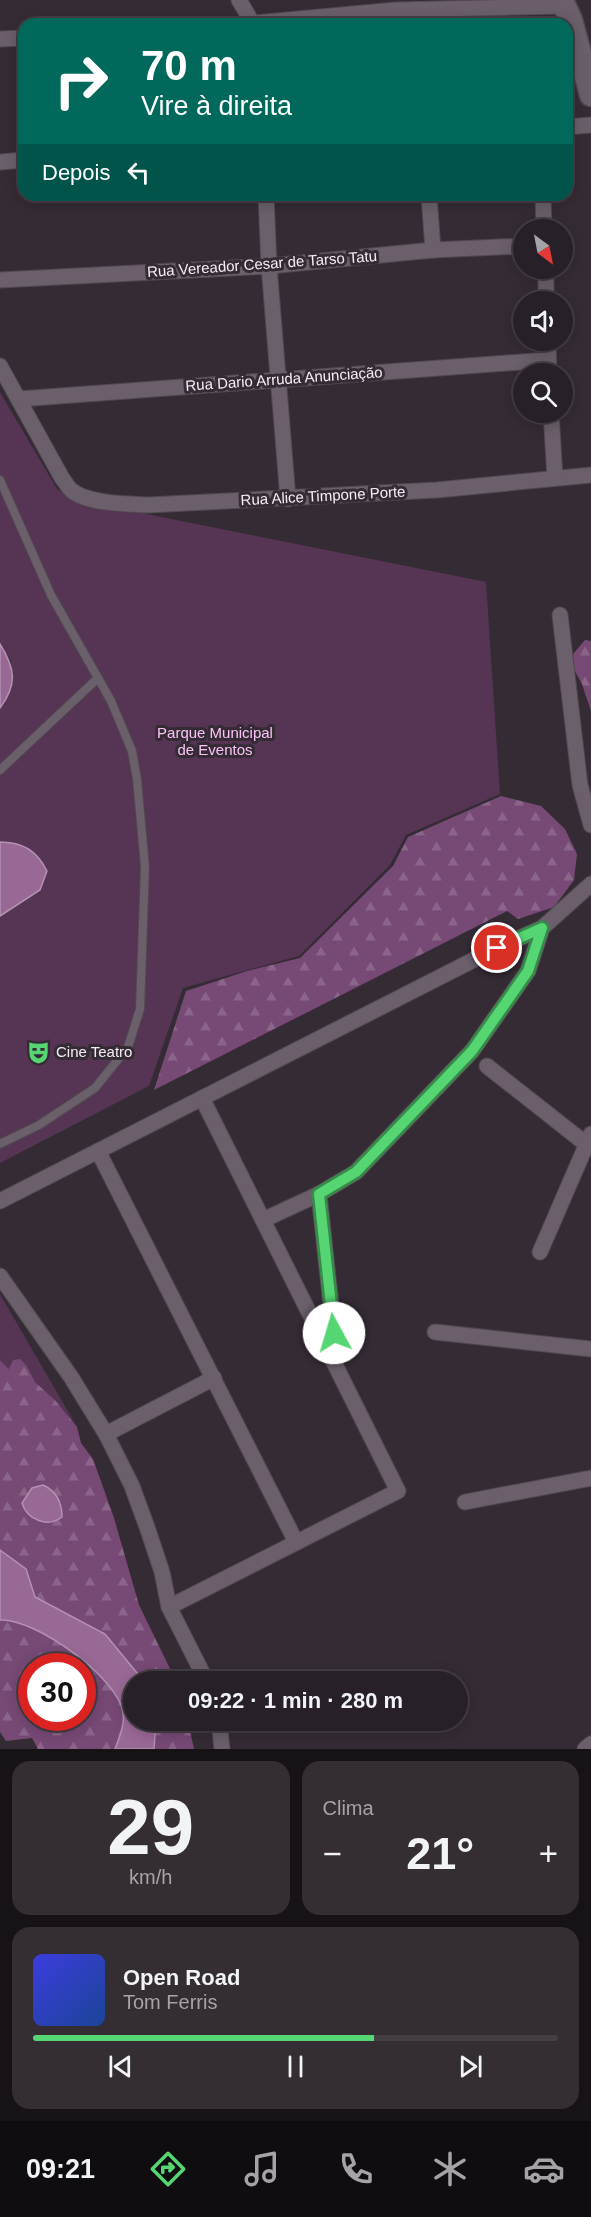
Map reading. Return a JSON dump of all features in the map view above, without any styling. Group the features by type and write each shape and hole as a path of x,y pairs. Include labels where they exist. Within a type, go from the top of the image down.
{"street":[{"path":"239,0 250,18"},
{"path":"324,0 326,16"},
{"path":"308,18 391,5 563,3 570,18"},
{"path":"573,28 591,95"},
{"path":"0,39 18,38"},
{"path":"573,126 591,125"},
{"path":"0,162 18,160"},
{"path":"266,201 269,266 288,499"},
{"path":"429,201 433,250"},
{"path":"543,201 544,219"},
{"name":"Rua Vereador Cesar de Tarso Tatu","path":"0,280 269,266 433,250 513,246"},
{"path":"0,366 19,399"},
{"name":"Rua Dario Arruda Anunciação","path":"19,399 279,380 513,369"},
{"name":"Rua Alice Timpone Porte","path":"19,399 62,478 71,489 82,497 120,504 149,506 436,490 591,475"},
{"path":"552,423 555,478"},
{"path":"560,615 580,785 590,820"},
{"path":"0,1201 497,948 542,928 591,884"},
{"path":"263,1220 319,1194 356,1172 472,1051 528,971 542,928"},
{"path":"487,1066 589,1139 540,1252"},
{"path":"169,1607 399,1491 202,1098"},
{"path":"98,1151 296,1542"},
{"path":"319,1194 334,1333 327,1347"},
{"path":"0,1276 76,1385 106,1434 132,1486 162,1572 169,1607 201,1671"},
{"path":"435,1332 591,1349"},
{"path":"106,1434 214,1378"},
{"path":"465,1502 591,1478"},
{"path":"220,1731 222,1749"},
{"path":"585,1749 591,1743"}],"lane":[{"path":"0,480 51,595 111,701 132,751 137,779 145,867 140,1009 128,1047 94,1088 39,1125 0,1144"},
{"path":"0,770 98,678"}],"green space":[{"name":"Parque Municipal de Eventos","path":"0,392 57,489 72,499 486,582 500,794 406,835 390,865 299,956 183,988 149,1086 0,1163 0,708 7,698 11,661 0,644"},
{"path":"585,640 591,641 591,711 582,684 570,662"},
{"path":"501,796 541,806 565,829 577,854 574,880 554,907 518,919 507,911 154,1090 186,991 247,971 300,958 393,866 408,837"},
{"path":"0,1294 77,1427 55,1400 35,1382 27,1366 9,1369 0,1360"},
{"path":"20,1359 27,1366 35,1382 55,1400 77,1427 81,1443 93,1459 114,1518 139,1605 171,1671 135,1671 105,1634 35,1597 26,1569 0,1550 0,1360 9,1369 13,1360","holes":["43,1485 52,1490 62,1507 57,1521 43,1522 33,1519"]},
{"path":"0,1620 15,1622 33,1629 73,1653 18,1653 18,1731 96,1731 96,1672 118,1699 123,1713 122,1727 115,1749 38,1749 32,1738 6,1741 0,1732"},
{"path":"155,1731 190,1731 194,1749 154,1749"}],"shaded area":[{"path":"0,644 9,661 12,684 0,708"},
{"path":"0,842 16,844 28,849 39,858 47,871 40,890 0,916"},
{"path":"43,1485 55,1494 61,1507 62,1517 51,1522 33,1518 22,1503 32,1488"},
{"path":"0,1550 26,1569 35,1597 105,1634 135,1671 123,1671 123,1713 118,1699 96,1672 96,1653 73,1653 33,1629 15,1622 0,1620"},
{"path":"123,1718 123,1731 155,1731 154,1749 115,1749"}],"place":[{"name":"Cine Teatro","path":"38,1052"}],"route":[{"path":"334,1333 319,1194 356,1172 472,1051 528,971 542,928 497,948"}]}
